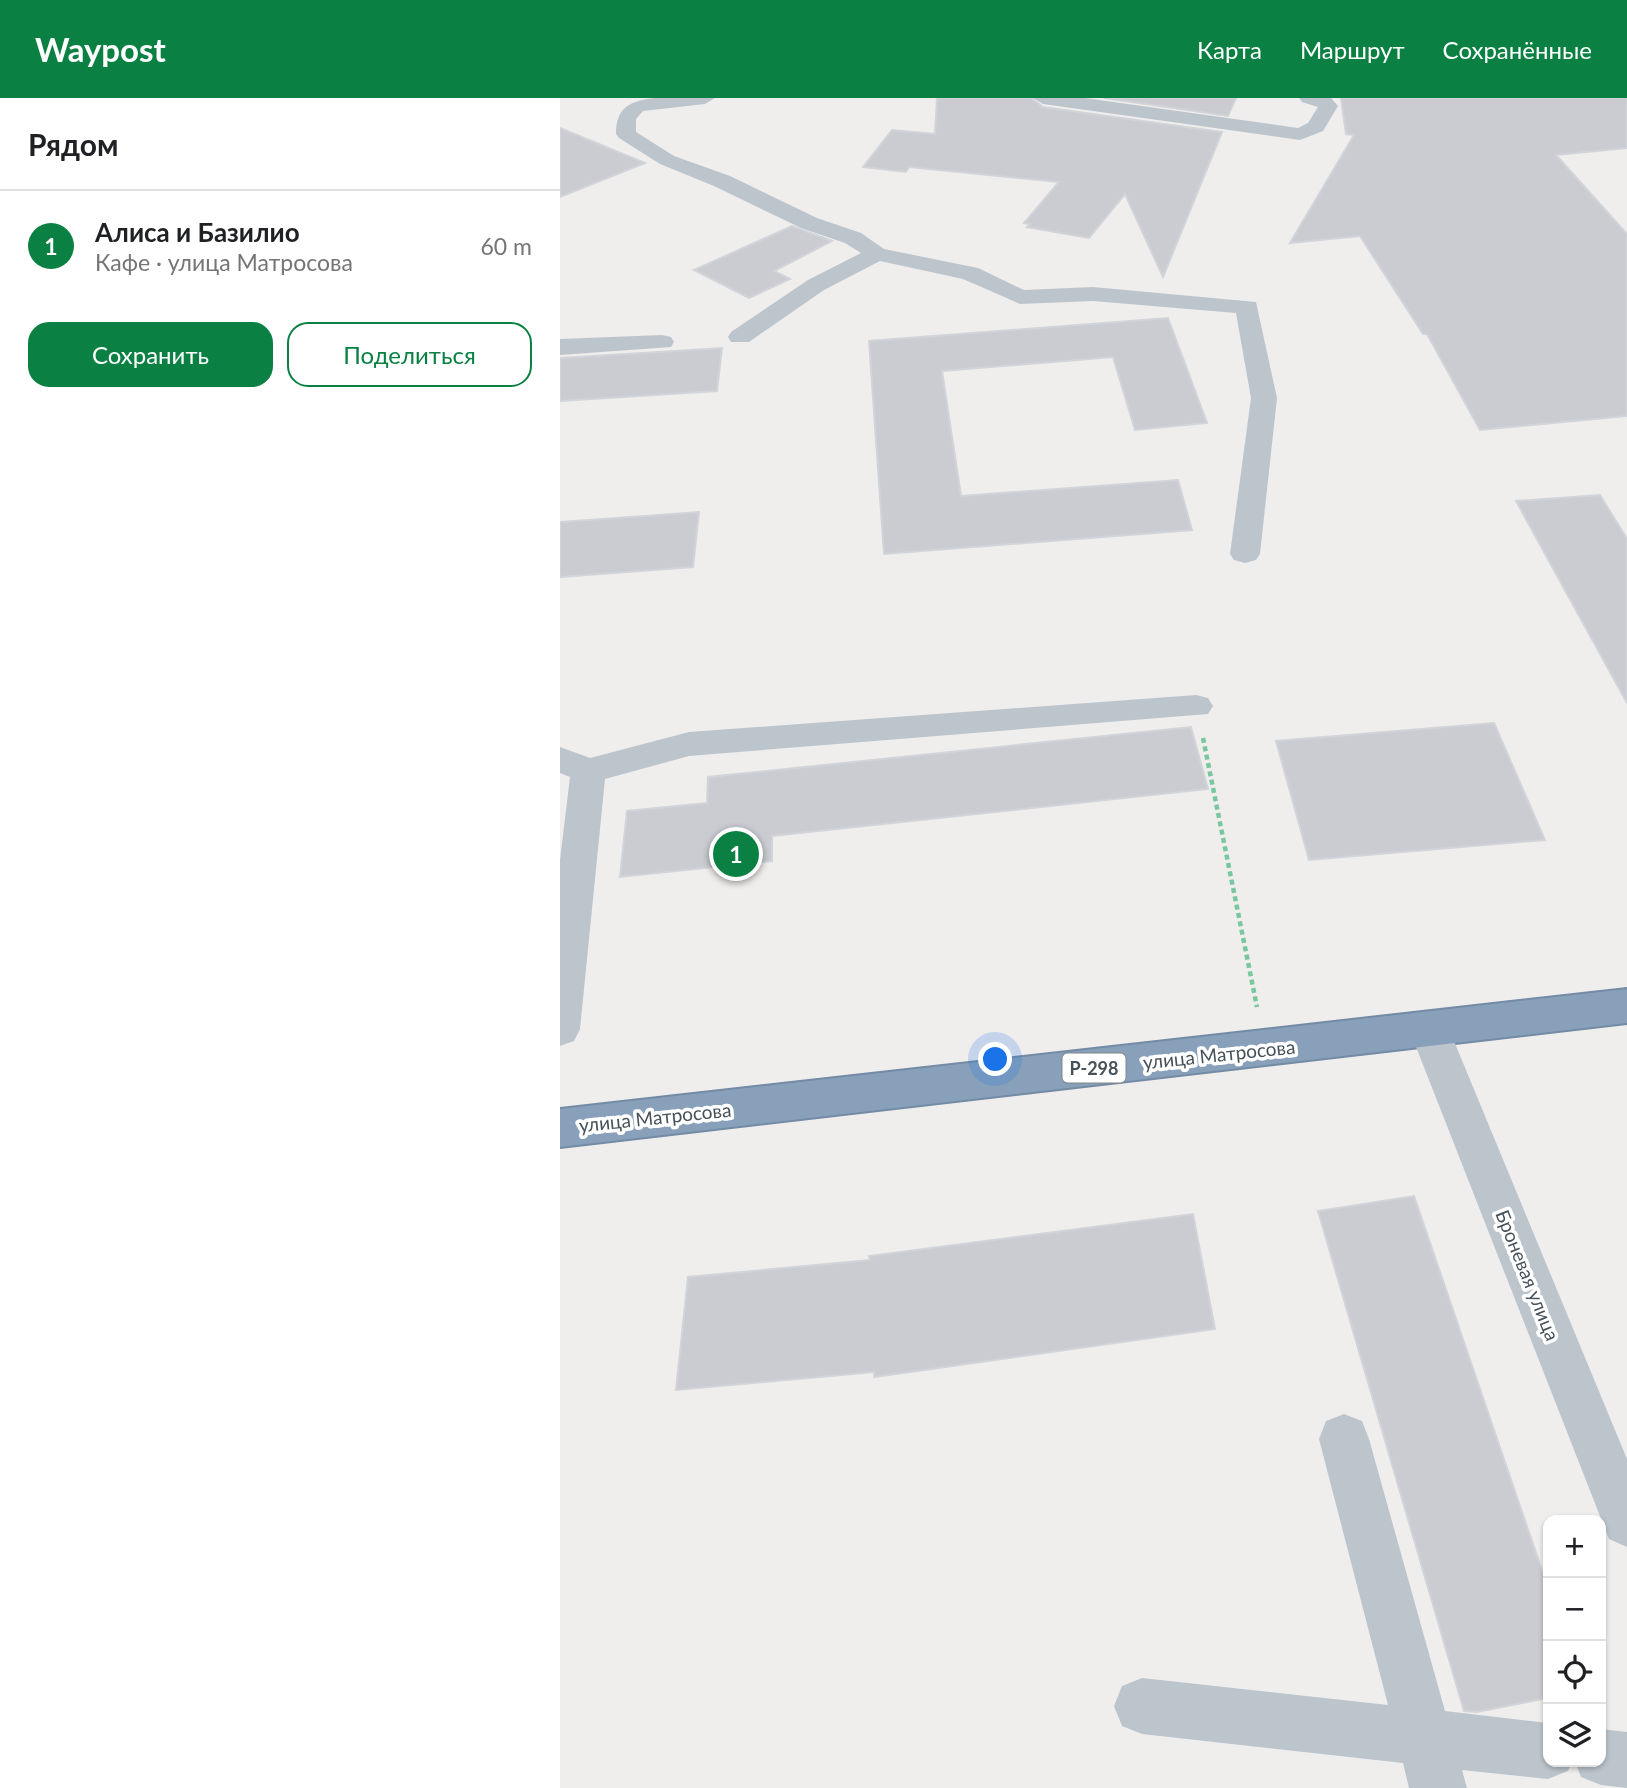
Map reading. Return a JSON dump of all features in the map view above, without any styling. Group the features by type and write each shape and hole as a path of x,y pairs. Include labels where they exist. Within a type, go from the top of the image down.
{"highway":[{"name":"улица Матросова","path":"560,1128 1627,1006"}],"street":[{"path":"705,98 637,106 626,118 626,134 667,160 722,181 808,223 853,238 877,254 970,273 1020,297 1093,294 1247,307 1264,398 1245,554"},
{"path":"1043,98 1300,134 1316,127 1328,106 1322,100 1309,98"},
{"path":"740,337 816,285 877,254"},
{"path":"560,347 662,342"},
{"path":"560,1030 574,765 689,744 1196,706"},
{"name":"Броневая улица","path":"1429,1029 1627,1521"},
{"path":"1344,1439 1432,1762"},
{"path":"1142,1706 1432,1762 1543,1751"},
{"path":"1606,1758 1627,1760"}],"path":[{"path":"1196,706 1265,1049"}],"building":[{"path":"937,98 1031,98 1043,107 1222,132 1163,277 1125,194 1089,238 1027,227 1030,224 1024,223 1059,182 909,167 906,172 863,167 892,130 935,134"},
{"path":"1104,98 1236,98 1228,116"},
{"path":"1341,98 1627,98 1627,148 1556,155 1627,234 1627,416 1480,430 1427,334 1423,334 1360,236 1290,243 1354,135 1346,134"},
{"path":"560,128 645,163 560,197"},
{"path":"792,226 832,241 774,271 790,279 749,298 694,270"},
{"path":"1168,318 1207,423 1135,430 1113,357 942,371 961,496 1178,480 1192,530 884,554 869,341"},
{"path":"722,348 717,391 560,401 560,358"},
{"path":"1600,495 1627,539 1627,703 1516,501"},
{"path":"699,512 693,567 560,577 560,522"},
{"path":"1494,723 1545,840 1309,860 1276,741"},
{"path":"1191,727 1208,789 772,836 772,861 620,877 627,811 707,803 708,777"},
{"path":"1414,1196 1543,1573 1543,1699 1477,1712 1464,1711 1318,1211"},
{"path":"1193,1214 1215,1329 874,1377 874,1372 676,1390 688,1277 870,1260 869,1256"}],"place":[{"name":"Алиса и Базилио","path":"736,854"}]}
